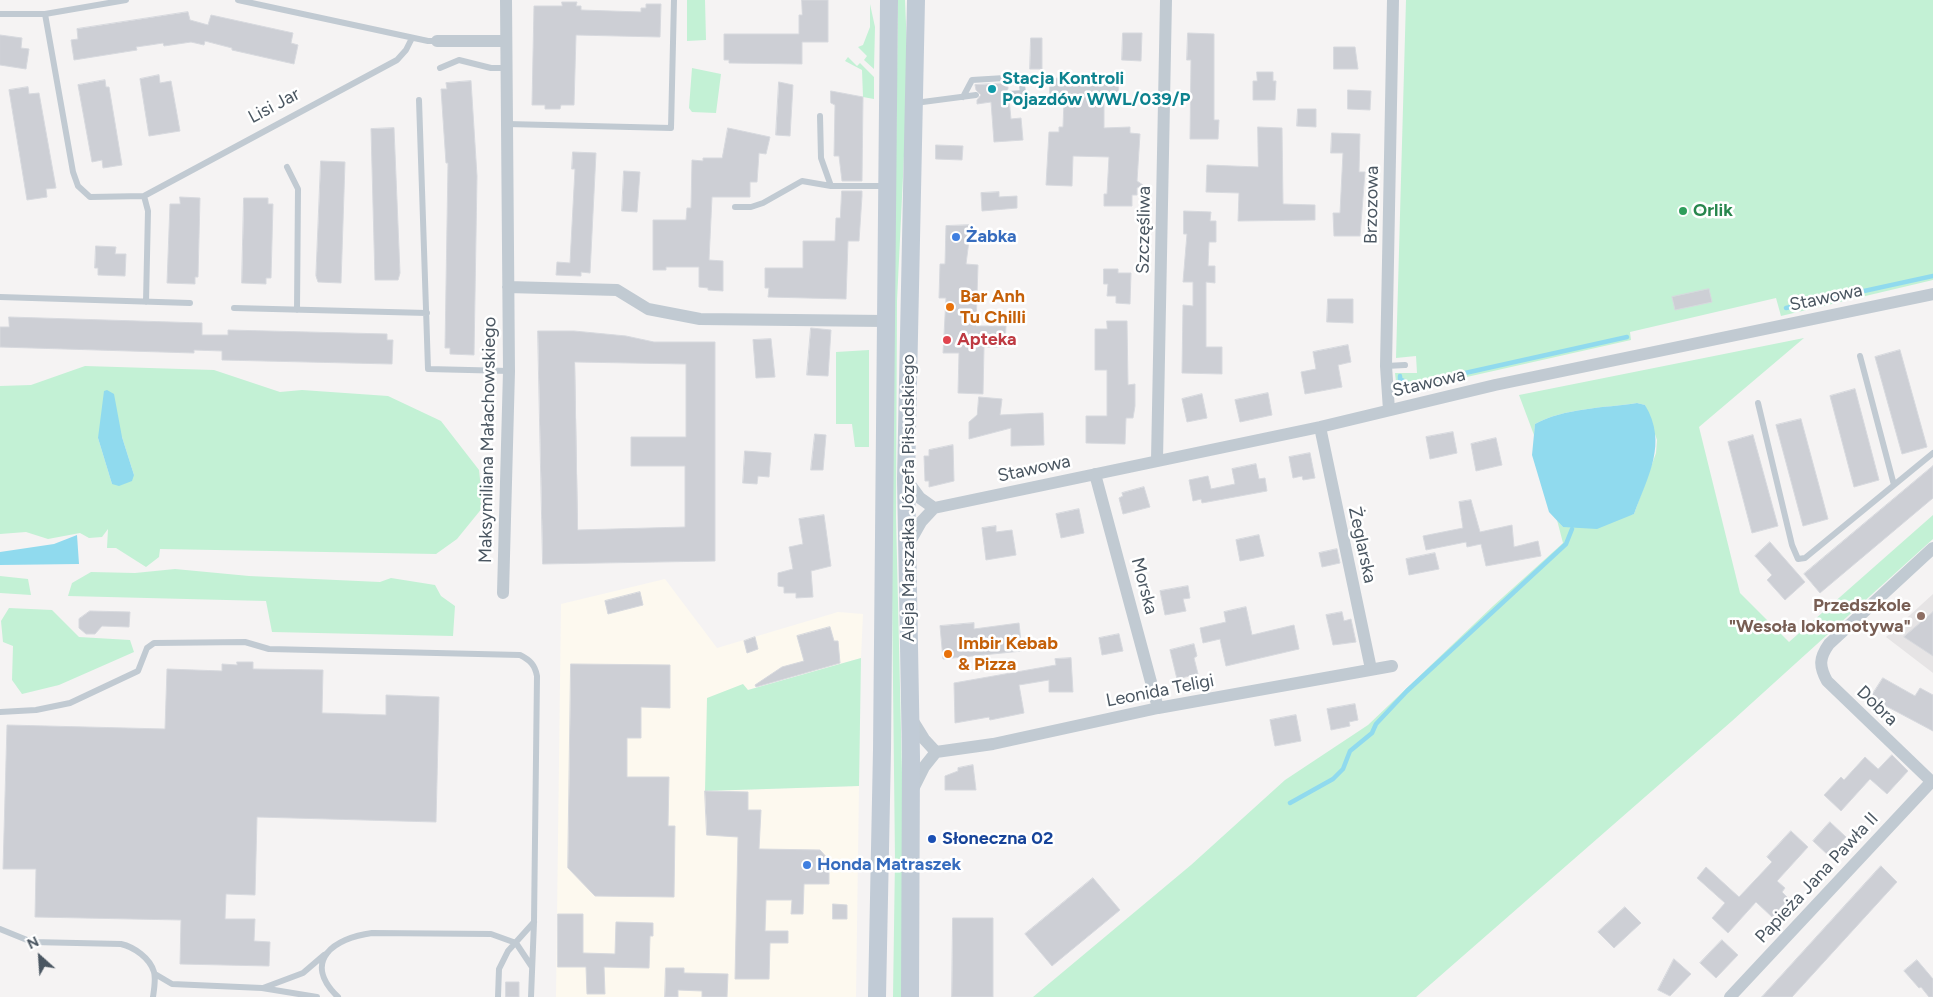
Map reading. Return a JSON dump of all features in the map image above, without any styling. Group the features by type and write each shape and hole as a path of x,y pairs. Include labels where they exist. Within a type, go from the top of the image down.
{"main road":[{"name":"Aleja Marszałka Józefa Piłsudskiego","path":"877,997 882,740 889,0"},
{"name":"Aleja Marszałka Józefa Piłsudskiego","path":"910,997 911,717 906,479 916,0"}],"street":[{"name":"Maksymiliana Małachowskiego","path":"503,593 509,371 506,0"},
{"name":"Szczęśliwa","path":"1157,460 1166,0"},
{"name":"Brzozowa","path":"1389,410 1386,366 1393,0"},
{"path":"437,41 506,41"},
{"path":"508,288 617,290 648,309 700,319 885,321"},
{"name":"Stawowa","path":"934,508 1157,460 1320,428 1389,410 1547,374 1933,294"},
{"name":"Żeglarska","path":"1320,428 1371,669"},
{"name":"Morska","path":"1095,474 1158,708"},
{"path":"906,479 920,498 934,508 921,522 906,547"},
{"name":"Dobra","path":"1932,783 1827,681 1820,668 1821,656 1829,644 1933,548"},
{"name":"Leonida Teligi","path":"936,752 993,744 1158,708 1392,666"},
{"path":"911,717 924,739 936,752 924,767 911,792"},
{"name":"Papieża Jana Pawła II","path":"1730,997 1932,783"}],"lane":[{"path":"0,14 45,14 126,0"},
{"path":"238,0 412,38 437,41"},
{"path":"507,124 671,128 674,0"},
{"name":"Lisi Jar","path":"45,14 73,172 78,186 90,197 144,196 397,60 406,50 412,38"},
{"path":"440,68 459,60 491,68 506,68"},
{"path":"963,97 972,80 1021,76 1023,93 1009,94"},
{"path":"914,103 976,95"},
{"path":"419,100 428,369 509,371"},
{"path":"820,116 821,158 831,186"},
{"path":"287,167 298,189 297,310"},
{"path":"735,207 751,207 763,203 802,181 831,186 887,186"},
{"path":"144,196 148,210 146,302"},
{"path":"0,298 190,303"},
{"path":"234,308 427,313"},
{"path":"1860,356 1894,485"},
{"path":"1386,366 1406,365"},
{"path":"1758,403 1792,544 1798,558 1805,558 1933,453"},
{"path":"0,712 36,710 70,702 138,670 147,648 154,643 245,642 269,649 520,655 535,666 537,676 534,922 531,997"},
{"path":"498,997 499,969 508,951 534,922"},
{"path":"0,929 32,942 121,944 134,948 152,967 155,974 153,997"},
{"path":"262,988 304,973 344,940 372,934 491,934 516,943 532,968"},
{"path":"325,954 321,965 323,977 328,988 338,997"},
{"path":"155,974 172,984 262,988 294,995 317,997"}],"shaded area":[{"path":"665,579 717,648 838,612 863,614 861,658 747,690 706,791 859,786 856,997 556,997 561,604"},
{"name":"Przedszkole \"Wesoła lokomotywa\"","path":"1933,594 1933,673 1886,637"}],"green space":[{"path":"687,0 705,0 706,40 687,41"},
{"path":"898,0 905,0 908,73 897,301 896,518 903,815 902,997 893,997 895,859 891,509"},
{"path":"1406,0 1933,0 1933,280 1781,316 1776,298 1630,332 1631,340 1409,390 1396,382 1395,373 1417,373 1416,356 1396,358"},
{"path":"870,4 875,27 874,69 864,60 867,56 858,47 863,45 870,27"},
{"path":"848,57 857,66 860,63 874,77 874,99 863,97 862,70 845,61"},
{"path":"692,68 721,74 716,113 692,112 689,108"},
{"path":"1804,338 1699,427 1740,593 1789,642 1933,515 1933,539 1732,721 1416,997 1033,997 1191,865 1285,780 1368,725 1493,606 1563,543 1557,520 1563,527 1634,514 1656,453 1657,440 1645,405 1637,403 1585,409 1559,415 1535,424 1534,435 1519,395"},
{"path":"869,350 869,447 855,447 852,424 836,424 836,352"},
{"path":"85,366 214,370 280,392 302,390 388,396 441,421 479,470 483,507 457,539 436,554 160,549 159,557 146,567 116,548 107,548 108,529 102,537 89,538 80,533 48,539 26,532 0,534 0,386 31,385","holes":["122,437 134,475 112,484 98,438"]},
{"path":"175,569 249,576 380,582 391,578 435,585 441,596 455,606 453,636 272,632 266,601 68,596 72,583 91,572 135,573"},
{"path":"0,576 28,579 31,595 0,593"},
{"path":"9,608 52,610 79,637 130,640 134,652 59,685 22,694 12,680 13,646 3,642 1,621"},
{"path":"861,658 859,786 705,791 707,698 743,684 748,690"}],"water":[{"path":"107,390 114,394 122,437 134,475 132,481 119,486 112,484 98,438 104,391"},
{"path":"1637,403 1645,405 1652,419 1655,446 1650,473 1634,514 1597,529 1563,527 1549,512 1532,455 1535,424 1559,415 1585,409"},
{"path":"77,535 79,564 0,565 0,552 54,544"}],"building":[{"path":"802,0 828,0 828,42 802,42 802,64 729,63 729,60 724,60 724,34 799,34 799,15 802,15"},
{"path":"562,2 577,2 576,6 581,6 581,10 641,12 641,8 646,8 646,4 661,4 660,37 576,35 574,105 561,105 560,109 545,109 545,105 532,105 534,6 562,6"},
{"path":"188,12 190,20 208,25 211,15 293,33 291,43 298,45 294,64 232,50 232,48 205,41 204,45 191,42 164,46 163,43 136,47 137,50 74,60 71,40 78,39 77,29"},
{"path":"1123,33 1142,33 1141,61 1122,60"},
{"path":"1188,33 1214,34 1214,120 1219,120 1218,139 1190,139 1191,60 1187,60"},
{"path":"0,35 22,38 21,48 29,49 26,69 0,65"},
{"path":"1031,38 1042,38 1042,69 1030,69"},
{"path":"1334,47 1355,47 1358,69 1334,69"},
{"path":"1257,72 1273,72 1273,81 1276,81 1275,100 1253,100 1253,81 1257,81"},
{"path":"159,75 160,83 171,81 180,131 149,136 140,79"},
{"path":"1050,78 1119,79 1118,101 1104,101 1104,128 1130,127 1130,133 1140,134 1137,181 1143,185 1137,188 1137,195 1132,195 1132,206 1104,206 1104,194 1107,194 1109,157 1073,156 1072,186 1046,185 1049,132 1059,132 1059,127 1063,127 1064,100 1050,100"},
{"path":"105,80 106,87 109,87 122,165 103,168 102,160 92,162 78,85"},
{"path":"471,81 477,176 474,355 450,354 450,348 445,348 448,163 446,163 441,89 447,89 446,83"},
{"path":"779,82 793,85 790,136 776,135"},
{"path":"1008,83 1008,89 1004,95 1009,99 1011,119 1021,118 1023,140 994,142 991,102 977,104 977,100 981,95 976,90 975,85"},
{"path":"28,87 29,94 39,93 56,188 46,189 47,197 27,200 9,90"},
{"path":"1348,90 1371,91 1370,110 1348,109"},
{"path":"831,91 863,97 862,181 842,181 839,156 834,156 835,105 831,103"},
{"path":"1298,109 1316,109 1316,127 1297,126"},
{"path":"1258,127 1282,128 1283,204 1315,205 1315,220 1238,221 1239,193 1206,192 1207,165 1258,167"},
{"path":"394,128 400,273 398,280 375,280 371,129"},
{"path":"728,128 770,137 766,154 759,153 757,182 750,182 750,197 712,197 709,260 723,261 723,291 708,290 708,288 699,287 699,267 666,267 666,270 653,270 653,220 686,220 687,208 691,208 692,160 703,161 703,158 722,158"},
{"path":"1332,133 1360,134 1359,172 1365,172 1360,236 1334,236 1333,213 1340,213 1343,153 1331,153"},
{"path":"936,145 963,146 962,160 936,159"},
{"path":"573,152 596,153 590,273 581,272 581,276 556,275 557,262 570,263 575,169 572,169"},
{"path":"321,161 345,162 341,283 318,282 316,276"},
{"path":"624,171 640,172 637,212 622,211"},
{"path":"842,191 862,191 859,241 848,241 846,299 768,297 769,288 765,288 765,268 803,268 803,241 835,241 836,218 840,218"},
{"path":"999,192 999,197 1017,196 1017,208 982,211 981,193"},
{"path":"180,197 200,198 198,277 195,277 195,284 167,283 170,204 180,204"},
{"path":"244,198 268,198 268,204 273,204 271,278 266,278 266,284 242,283"},
{"path":"1184,211 1211,212 1210,221 1216,221 1216,242 1209,242 1208,266 1215,266 1215,283 1206,282 1206,347 1222,347 1222,374 1182,373 1183,305 1193,306 1193,282 1183,282 1187,234 1184,234"},
{"path":"971,225 966,264 978,265 976,326 1006,326 1005,347 984,347 983,394 958,393 959,353 943,353 946,298 939,298 940,264 945,264 946,226"},
{"path":"96,246 116,247 115,254 126,254 125,276 98,275 98,268 95,268"},
{"path":"1104,269 1118,269 1118,273 1131,273 1130,304 1116,303 1116,296 1107,296 1108,284 1104,284"},
{"path":"1709,289 1712,302 1675,310 1672,297"},
{"path":"1328,299 1353,299 1353,323 1327,322"},
{"path":"9,317 202,323 202,335 228,335 228,330 387,334 387,340 393,340 392,364 222,360 222,351 194,350 194,353 0,347 0,327 9,327"},
{"path":"1107,321 1127,321 1128,385 1135,384 1135,406 1133,418 1126,418 1125,444 1086,443 1086,416 1107,416 1107,370 1095,370 1095,329 1107,329"},
{"path":"811,328 831,330 828,376 807,375"},
{"path":"538,331 574,331 626,336 654,342 715,342 715,561 543,564","holes":["575,362 686,364 686,437 631,437 631,466 685,466 685,527 578,530"]},
{"path":"771,339 775,377 756,378 753,340"},
{"path":"1348,345 1351,362 1338,365 1342,387 1305,394 1301,372 1316,369 1313,352"},
{"path":"1900,350 1927,447 1902,454 1875,357"},
{"path":"1855,389 1879,480 1854,487 1830,396"},
{"path":"1268,393 1272,415 1240,422 1235,400"},
{"path":"1202,394 1207,418 1187,422 1182,399"},
{"path":"979,397 1002,399 1000,415 1043,413 1044,445 1011,446 1011,428 969,439 969,422 977,415"},
{"path":"1801,419 1828,519 1803,526 1776,425"},
{"path":"1453,432 1457,453 1430,459 1426,437"},
{"path":"815,434 826,435 823,470 811,470"},
{"path":"1753,435 1778,526 1752,533 1728,442"},
{"path":"1496,438 1502,465 1476,471 1471,444"},
{"path":"953,445 954,481 929,487 929,481 925,481 924,456 929,456 929,450"},
{"path":"745,451 771,453 769,477 758,476 757,484 743,483"},
{"path":"1310,453 1315,478 1303,480 1302,476 1293,478 1289,457"},
{"path":"1256,464 1259,479 1265,478 1267,491 1202,503 1201,499 1193,501 1189,480 1208,476 1211,489 1235,484 1232,469"},
{"path":"1933,466 1933,498 1820,593 1804,574"},
{"path":"1144,487 1150,507 1123,514 1119,498 1123,496 1122,493"},
{"path":"1471,500 1480,532 1512,525 1514,547 1538,541 1541,556 1486,566 1481,544 1467,547 1466,542 1426,550 1423,536 1463,528 1459,502"},
{"path":"1079,509 1084,533 1061,538 1056,514"},
{"path":"824,515 831,566 811,571 813,597 796,598 796,593 784,593 784,587 778,586 778,573 793,569 789,547 803,544 799,519"},
{"path":"996,526 996,532 1012,530 1016,555 986,560 982,528"},
{"path":"1259,535 1264,556 1240,561 1236,540"},
{"path":"1770,542 1805,582 1785,600 1767,580 1772,575 1755,556"},
{"path":"1337,549 1340,563 1322,567 1319,553"},
{"path":"1435,553 1439,569 1409,575 1406,559"},
{"path":"1188,586 1190,598 1183,599 1186,611 1165,615 1160,591"},
{"path":"640,592 643,605 608,614 605,601"},
{"path":"1246,607 1252,635 1294,625 1299,649 1226,666 1220,639 1203,643 1200,628 1226,622 1224,612"},
{"path":"90,611 130,612 129,627 102,626 95,634 86,634 79,628 79,619"},
{"path":"1342,612 1344,621 1351,619 1356,642 1333,645 1326,615"},
{"name":"Przedszkole \"Wesoła lokomotywa\"","path":"1933,612 1933,656 1904,637"},
{"path":"974,623 974,629 1019,623 1022,651 943,659 940,626"},
{"path":"830,627 834,641 838,641 840,663 756,687 755,685 782,667 804,661 797,636"},
{"path":"1119,634 1123,651 1102,655 1099,638"},
{"path":"755,637 758,649 747,653 744,641"},
{"path":"1194,644 1197,656 1194,658 1198,674 1177,679 1170,650"},
{"path":"1071,658 1073,692 1049,692 1049,680 1019,685 1024,713 990,720 989,717 955,723 954,683 1056,665 1055,659"},
{"path":"237,662 253,662 253,669 323,670 322,713 386,715 386,695 439,697 436,822 257,817 255,895 226,894 225,919 255,919 254,941 270,942 269,966 180,964 181,920 35,917 36,869 3,869 7,725 165,729 167,669 222,671 222,664 237,665"},
{"path":"571,664 670,665 670,708 641,707 641,738 627,738 627,777 669,777 668,826 675,826 674,897 595,896 568,868"},
{"path":"1883,678 1915,696 1920,688 1933,695 1933,731 1886,706 1882,711 1867,703"},
{"path":"1355,704 1358,720 1349,722 1350,726 1331,730 1327,709"},
{"path":"1296,715 1301,741 1275,746 1270,720"},
{"path":"1892,755 1908,771 1887,794 1870,779 1841,811 1824,795 1841,777 1844,780 1865,757 1878,769"},
{"path":"973,765 976,790 945,790 945,776 958,771 958,768"},
{"path":"705,791 748,792 748,810 761,810 759,849 820,850 829,860 829,884 804,884 803,914 791,914 792,900 766,900 765,931 788,931 788,943 770,943 769,979 735,979 738,837 707,835"},
{"path":"1830,822 1846,837 1829,856 1813,841"},
{"path":"1791,831 1808,847 1777,881 1785,888 1782,892 1789,899 1772,917 1756,902 1728,933 1712,918 1725,903 1697,878 1706,867 1739,897 1772,862 1767,857"},
{"path":"1881,866 1897,882 1792,997 1762,997"},
{"path":"1093,878 1120,910 1052,966 1025,934"},
{"path":"833,904 847,905 847,919 833,919"},
{"path":"1625,907 1641,923 1614,948 1598,932"},
{"path":"558,914 583,914 583,953 615,954 616,922 653,923 653,936 650,936 649,968 604,967 605,994 587,994 586,967 558,967"},
{"path":"953,918 993,918 993,997 952,997"},
{"path":"1722,940 1738,955 1716,978 1700,963"},
{"path":"1674,959 1691,974 1670,996 1658,990"},
{"path":"1917,960 1933,979 1933,997 1929,997 1904,971"},
{"path":"666,968 684,968 684,973 728,974 727,997 702,997 702,991 678,990 678,997 665,997"},
{"path":"506,982 519,982 519,997 506,997"}],"waterway":[{"path":"1786,308 1933,276"},
{"path":"1400,376 1400,379 1411,385 1627,337"},
{"path":"1290,803 1333,779 1343,769 1350,751 1372,733 1376,724 1407,691 1566,544 1572,529"}],"place":[{"name":"Stacja Kontroli Pojazdów WWL/039/P","path":"992,89"},
{"name":"Orlik","path":"1683,211"},
{"name":"Żabka","path":"956,237"},
{"name":"Bar Anh Tu Chilli","path":"950,307"},
{"name":"Apteka","path":"947,340"},
{"name":"Przedszkole \"Wesoła lokomotywa\"","path":"1921,616"},
{"name":"Imbir Kebab & Pizza","path":"948,654"},
{"name":"Słoneczna 02","path":"932,839"},
{"name":"Honda Matraszek","path":"807,865"}]}
